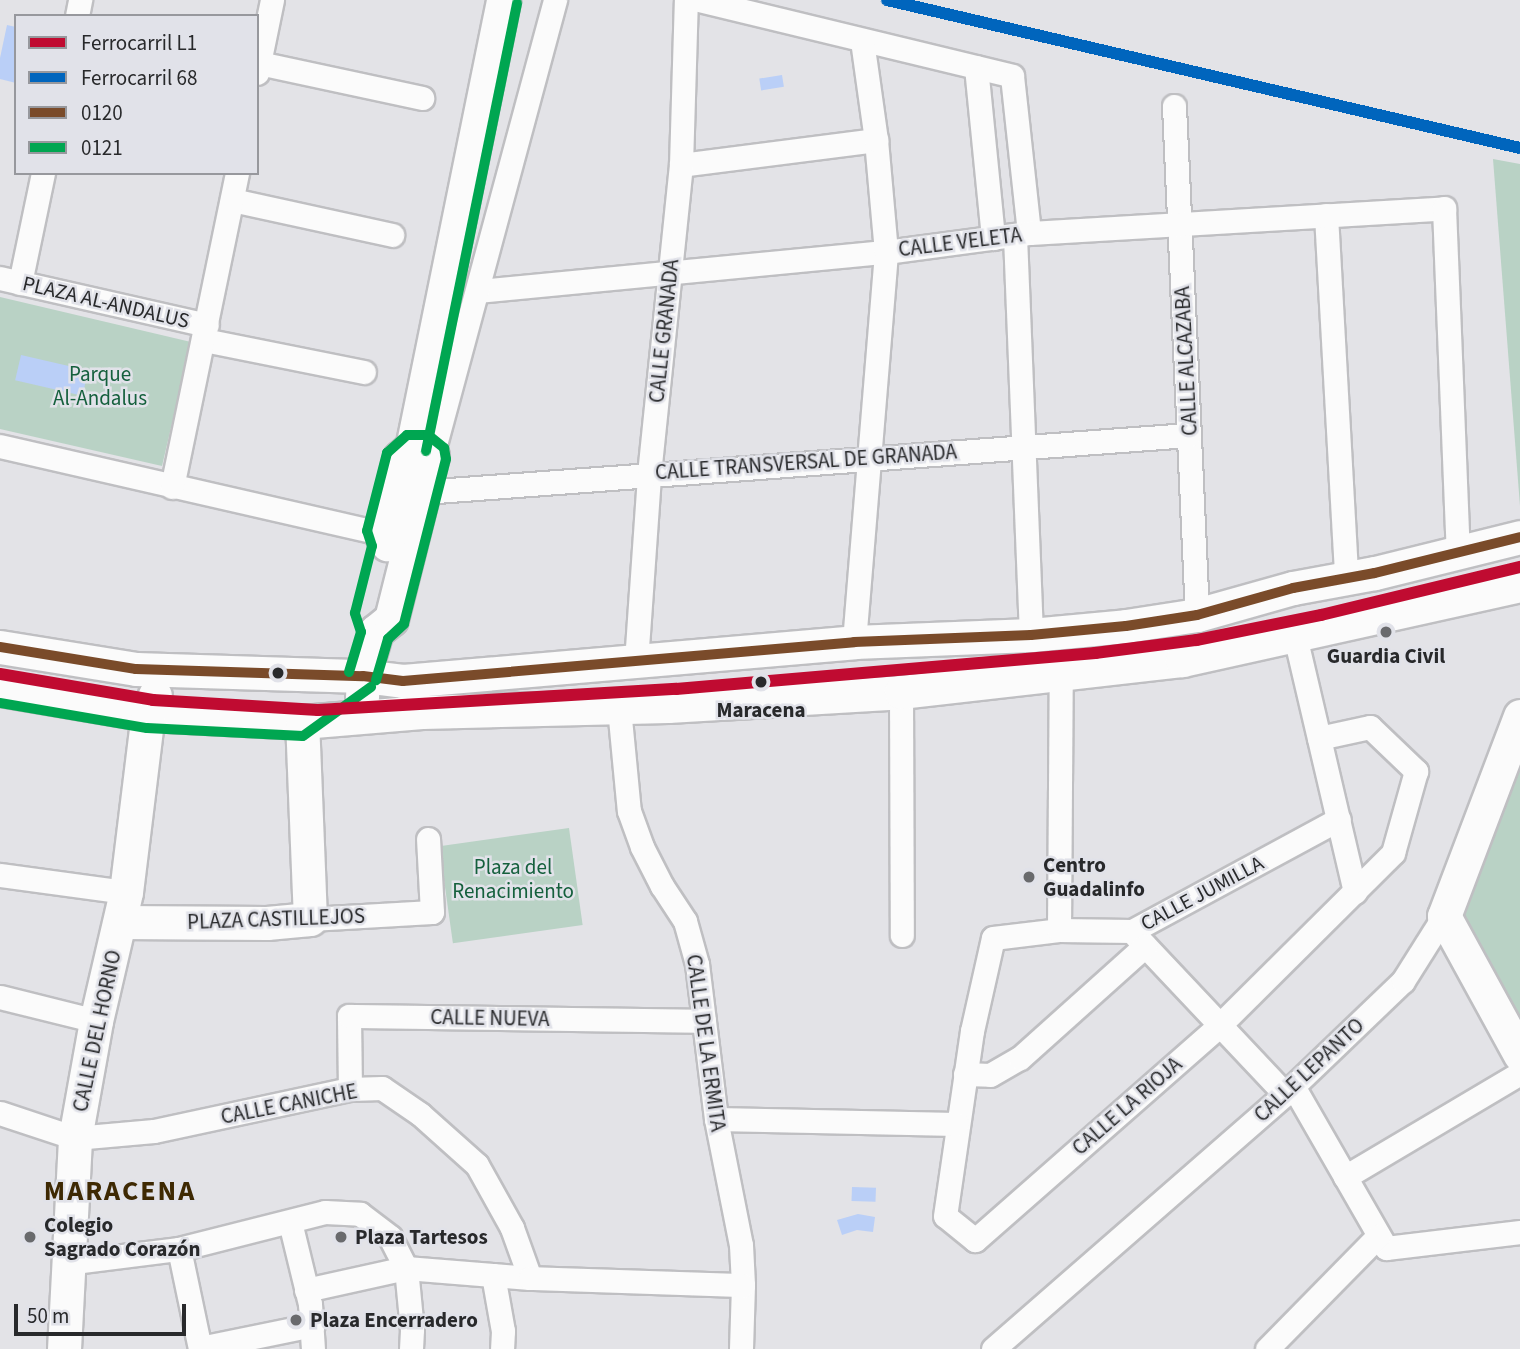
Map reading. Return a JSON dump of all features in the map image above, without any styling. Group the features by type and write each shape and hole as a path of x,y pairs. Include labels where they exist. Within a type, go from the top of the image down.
{"street":[{"path":"259,63 272,0"},
{"path":"393,538 423,492 422,452 503,0"},
{"path":"422,452 478,291 555,0"},
{"name":"CALLE GRANADA","path":"636,662 649,474 681,165 686,0"},
{"path":"699,0 1012,76 1012,236 1031,635"},
{"path":"854,642 886,252 876,140 862,40"},
{"path":"976,67 1012,236"},
{"path":"259,68 422,99"},
{"name":"CALLE ALCAZABA","path":"1174,106 1197,615"},
{"path":"681,165 876,140"},
{"path":"10,280 42,175"},
{"path":"237,175 206,332 364,372"},
{"path":"232,200 392,235"},
{"name":"CALLE VELETA","path":"478,291 886,252 1012,236 1179,223 1444,208 1458,553"},
{"path":"1326,215 1346,578"},
{"name":"PLAZA AL-ANDALUS","path":"10,280 206,332 172,487"},
{"name":"CALLE TRANSVERSAL DE GRANADA","path":"423,492 1022,445 1189,435"},
{"path":"0,446 393,538"},
{"path":"362,718 363,676 376,631 369,615 393,538 400,458 422,452"},
{"path":"0,647 136,669 176,668 363,676 403,681 854,642 1031,635 1126,626 1197,615 1520,537"},
{"path":"0,689 148,714 302,722 422,712 619,708 901,692 1182,660 1520,585"},
{"path":"1295,636 1355,892"},
{"name":"CALLE DEL HORNO","path":"64,1349 66,1264 75,1138 96,1021 123,907 148,714 158,687 176,668"},
{"path":"1059,930 1061,675"},
{"path":"302,722 363,676"},
{"path":"901,692 902,935"},
{"name":"CALLE DE LA ERMITA","path":"619,708 629,811 642,847 662,886 685,921 697,964 716,1119 734,1197 743,1285 741,1349"},
{"name":"CALLE LEPANTO","path":"993,1349 1289,1090 1403,981 1444,916 1520,716"},
{"path":"302,722 310,919"},
{"name":"CALLE LA RIOJA","path":"957,1124 945,1216 975,1240 1220,1025 1393,853 1416,771 1370,727 1319,738"},
{"name":"CALLE JUMILLA","path":"957,1124 993,938 1059,930 1139,938 1339,819"},
{"name":"PLAZA CASTILLEJOS","path":"123,907 267,923 432,912 428,839"},
{"path":"0,875 123,907"},
{"path":"1444,916 1520,1055"},
{"path":"965,1074 990,1075 1020,1058 1139,938 1220,1025 1289,1090 1345,1177 1386,1248 1520,1232"},
{"path":"0,997 96,1021"},
{"name":"CALLE NUEVA","path":"350,1089 349,1016 704,1021"},
{"path":"1345,1177 1520,1073"},
{"name":"CALLE CANICHE","path":"75,1138 153,1131 350,1089 382,1088 420,1114 477,1165 512,1228 530,1278"},
{"path":"0,1113 75,1138"},
{"path":"716,1119 957,1124"},
{"path":"66,1264 178,1249 325,1212 360,1214 390,1237 406,1268 412,1330 411,1349"},
{"path":"290,1222 310,1306 313,1349"},
{"path":"1267,1349 1378,1236"},
{"path":"178,1249 200,1348 406,1268 530,1278 743,1285"},
{"path":"493,1275 503,1331 502,1349"}],"green space":[{"path":"1493,159 1520,164 1520,506"},
{"name":"Parque Al-Andalus","path":"0,297 191,342 162,466 0,429"},
{"path":"1520,742 1520,1035 1459,920"},
{"name":"Plaza del Renacimiento","path":"569,828 583,925 453,943 439,846"}],"water":[{"path":"7,25 14,27 14,82 0,79 0,58"},
{"path":"782,75 784,87 761,90 759,79"},
{"path":"21,355 88,371 82,396 15,380"},
{"path":"852,1187 876,1188 875,1202 852,1201"},
{"path":"858,1214 875,1217 873,1232 857,1230 842,1235 837,1220"}],"rail line":[{"name":"68","path":"887,0 1520,148"},
{"name":"L1","path":"0,674 153,700 318,710 676,689 1095,653 1197,640 1321,615 1520,567"}],"transit line":[{"name":"0121","path":"426,451 517,3"},
{"name":"0121","path":"349,672 361,632 355,613 372,546 367,531 387,453 407,435 428,435 444,448 446,459 404,624 388,639 376,680"},
{"name":"0120","path":"0,647 136,669 363,676 403,681 854,642 1031,635 1126,626 1197,615 1293,588 1375,573 1520,537"},
{"name":"0121","path":"0,703 147,728 303,736 371,687"}],"place":[{"name":"Guardia Civil","path":"1386,632"},
{"name":"Maracena","path":"761,682"},
{"name":"Centro Guadalinfo","path":"1029,877"},
{"name":"Colegio Sagrado Corazón","path":"30,1237"},
{"name":"Plaza Tartesos","path":"341,1237"},
{"name":"Plaza Encerradero","path":"296,1320"}],"district":[{"name":"MARACENA","path":"120,1191"}]}
